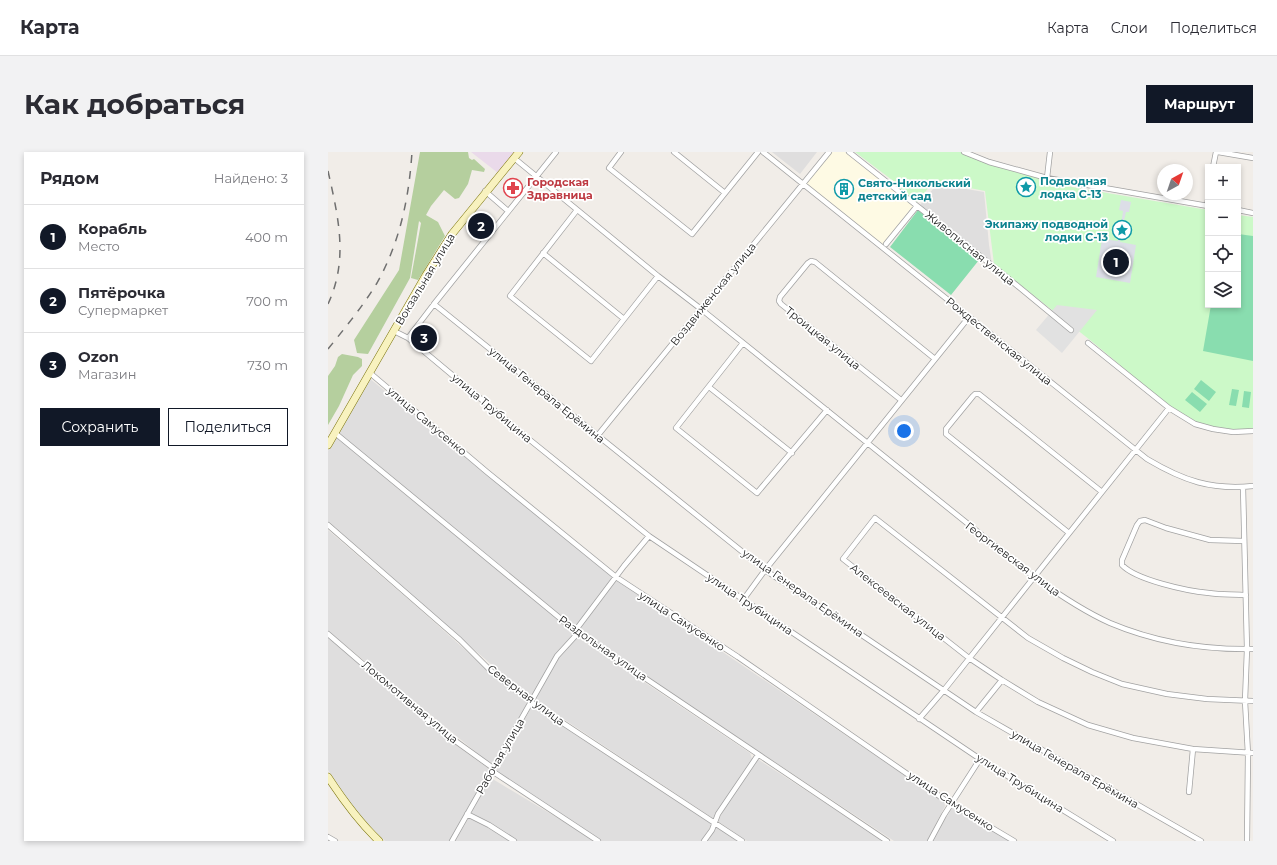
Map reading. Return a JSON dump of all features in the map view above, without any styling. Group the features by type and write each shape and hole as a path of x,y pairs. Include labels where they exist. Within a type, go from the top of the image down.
{"main road":[{"name":"Вокзальная улица","path":"328,445 452,234 519,152"},
{"path":"328,777 354,815 379,841"}],"street":[{"name":"Вокзальная улица","path":"394,331 408,338 556,152"},
{"path":"621,152 608,168 692,234 758,152"},
{"path":"674,152 725,193"},
{"name":"Рождественская улица","path":"763,152 1135,450 1164,469 1201,484 1221,487 1253,486"},
{"name":"Воздвиженская улица","path":"598,435 829,152"},
{"name":"Живописная улица","path":"849,152 1071,330"},
{"path":"964,152 989,162 1047,178 1205,206"},
{"path":"1047,178 1050,152"},
{"path":"1214,164 1217,152 1253,158"},
{"name":"Георгиевская улица","path":"514,158 658,276 1034,577 1081,608 1110,623 1139,634 1190,646 1219,649 1253,649"},
{"path":"485,192 508,211"},
{"path":"886,244 917,206"},
{"path":"577,210 510,296 591,361 658,276"},
{"path":"1241,211 1253,213"},
{"path":"543,253 624,319"},
{"name":"Троицкая улица","path":"901,400 781,304 779,301 780,297 811,261 815,262 935,359"},
{"name":"улица Генерала Ерёмина","path":"434,304 765,570 976,712 1201,841"},
{"path":"743,600 765,570 969,316"},
{"name":"улица Трубицина","path":"408,338 530,440 649,536 919,719 980,759 1113,841"},
{"path":"743,343 676,428 757,494 827,410"},
{"path":"1088,343 1169,408 1195,424 1233,432 1253,432"},
{"name":"улица Самусенко","path":"370,372 487,472 616,577 738,657 952,804 1014,841"},
{"path":"709,387 792,453"},
{"path":"1068,533 946,434 946,430 973,396 975,394 979,394 1102,492"},
{"path":"919,719 944,690 1169,408"},
{"name":"Раздольная улица","path":"335,433 576,632 887,841"},
{"path":"1243,487 1247,649 1245,701 1250,754 1250,807 1247,841"},
{"name":"Алексеевская улица","path":"969,658 843,559 875,518 1001,617"},
{"path":"1244,541 1210,540 1166,528 1145,520 1140,521 1137,525 1122,560 1122,565 1126,570 1153,581 1208,593 1246,595"},
{"name":"Северная улица","path":"328,525 454,635 491,671 531,702 742,841"},
{"name":"Рабочая улица","path":"452,841 557,656 616,577 649,536"},
{"path":"1001,617 1028,638 1062,658 1122,684 1167,694 1207,699 1253,701"},
{"name":"Локомотивная улица","path":"328,634 436,726 493,770 598,841"},
{"path":"969,658 1038,702 1088,725 1133,738 1193,749 1250,754"},
{"path":"976,712 1002,680"},
{"path":"1190,792 1193,749"},
{"path":"704,841 712,830 718,814 758,755"},
{"path":"930,841 980,759"},
{"path":"467,814 489,825 514,841"},
{"path":"328,837 335,841"}],"shaded area":[{"path":"471,152 514,152 498,173"},
{"path":"772,152 817,152 800,174"},
{"path":"831,152 845,152 913,206 883,245 806,183"},
{"path":"937,184 984,192 992,264 920,205"},
{"path":"1121,200 1131,202 1129,212 1126,212 1123,225 1125,225 1124,236 1121,235 1120,242 1136,245 1130,283 1096,277 1102,239 1118,241 1119,235 1117,234 1119,224 1121,225 1123,211 1119,210"},
{"path":"1057,305 1097,310 1062,353 1036,330"},
{"path":"369,378 613,577 575,628 338,433"},
{"path":"336,437 569,627 572,632 572,636 556,655 533,696 528,696 328,524 328,451"},
{"path":"328,530 491,673 525,699 527,702 525,709 499,754 492,763 488,762 328,631"},
{"path":"616,581 944,802 945,806 927,841 894,841 579,632 578,629"},
{"path":"328,637 433,728 489,769 489,773 450,841 385,841 358,814 328,770"},
{"path":"577,637 750,753 752,759 751,761 714,819 535,700 558,658"},
{"path":"532,706 710,822 712,824 701,841 601,841 498,774 496,771"},
{"path":"757,759 884,841 747,841 719,822 719,819 732,796"},
{"path":"491,778 594,841 516,841 471,813"},
{"path":"956,807 1010,841 932,841 952,808"},
{"path":"471,817 509,841 455,841 468,819"},
{"path":"718,827 739,841 706,841 715,828"}],"green space":[{"path":"420,152 468,152 469,158 472,160 474,159 485,169 484,172 472,170 468,184 459,198 455,199 444,190 431,206 426,215 438,222 445,236 418,280 411,278 421,223 419,221 410,278 368,354 357,353 354,340 399,270"},
{"path":"855,152 961,152 982,161 1060,185 1205,209 1205,308 1241,308 1241,215 1253,217 1253,429 1230,431 1200,424 1172,409 1095,344 994,264 985,191 934,181 917,202 899,188 896,183"},
{"path":"918,210 979,260 951,295 890,247"},
{"path":"1241,234 1253,236 1253,361 1203,351 1210,308 1241,308"},
{"path":"342,354 362,359 362,366 353,375 339,406 328,425 328,376 335,366 338,357"},
{"path":"1201,380 1216,392 1209,401 1194,389"},
{"path":"1232,389 1239,390 1236,406 1229,405"},
{"path":"1244,391 1251,392 1249,408 1242,407"},
{"path":"1192,392 1207,404 1200,412 1185,400"}],"railway":[{"path":"328,349 372,292 392,252 406,203 412,152"},
{"path":"328,171 340,238 338,271 328,304"}],"place":[{"name":"Подводная лодка С-13","path":"1026,187"},
{"name":"Городская Здравница","path":"513,188"},
{"name":"Свято-Никольский детский сад","path":"844,189"},
{"name":"Пятёрочка","path":"481,226"},
{"name":"Экипажу подводной лодки С-13","path":"1122,230"},
{"name":"Корабль","path":"1116,262"},
{"name":"Ozon","path":"424,338"}]}
